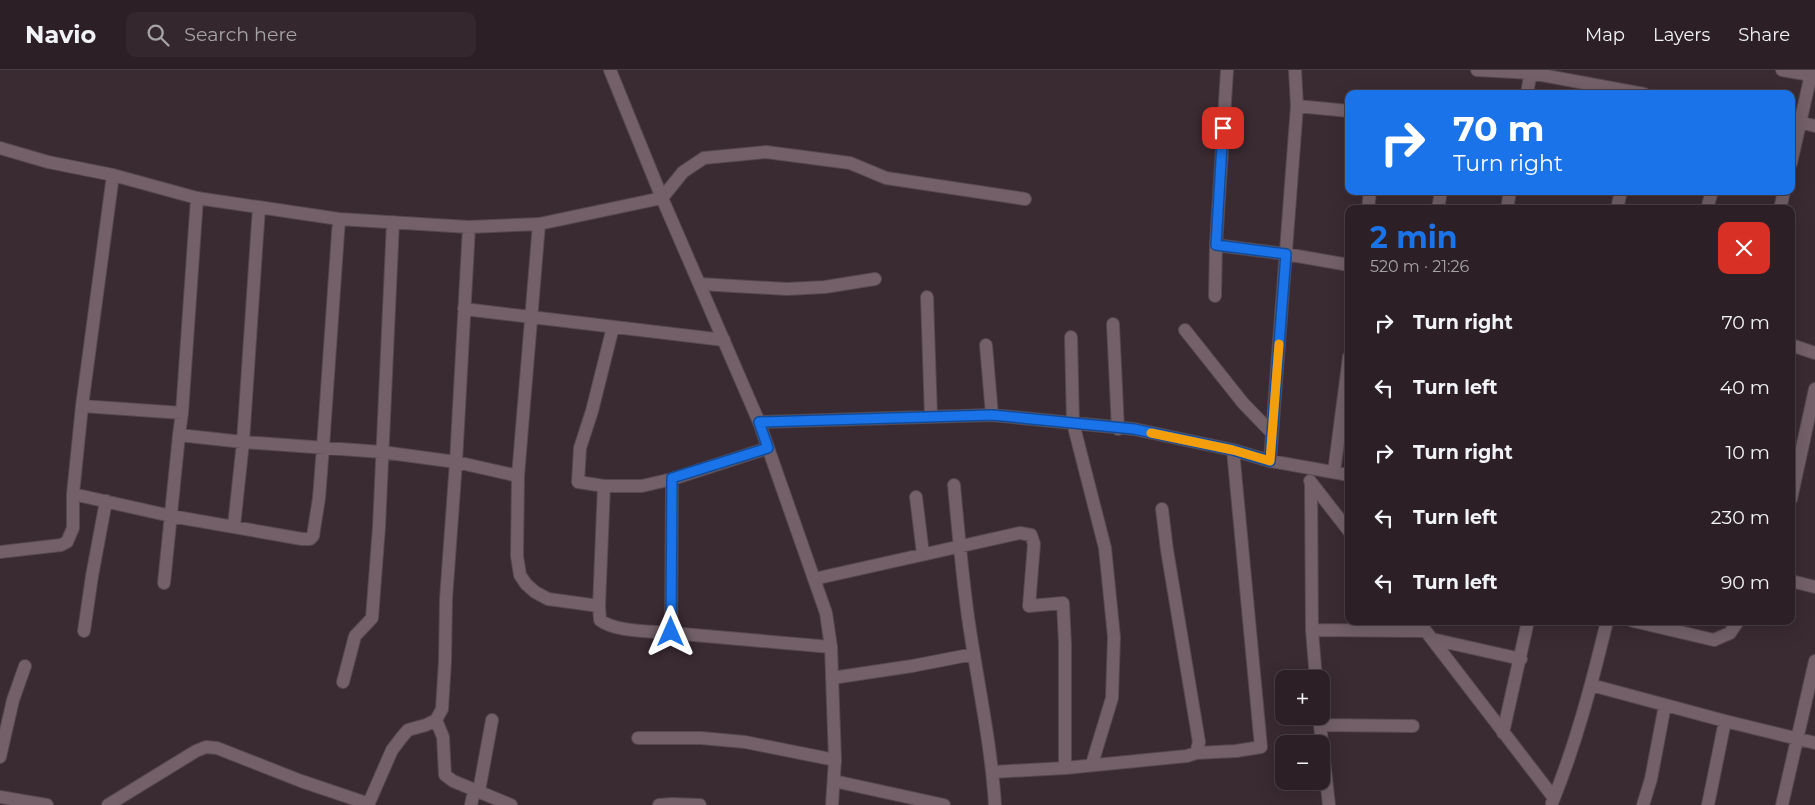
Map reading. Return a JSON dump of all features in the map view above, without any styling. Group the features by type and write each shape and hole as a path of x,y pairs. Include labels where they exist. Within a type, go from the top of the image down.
{"street":[{"path":"610,70 662,198 759,422 826,613 831,647 835,760 832,805"},
{"path":"1215,296 1216,245 1227,70"},
{"path":"1270,461 1297,106 1295,70"},
{"path":"1477,70 1531,72 1623,90"},
{"path":"1782,70 1811,72 1796,121 1815,126"},
{"path":"1528,90 1531,72"},
{"path":"1297,106 1345,111"},
{"path":"0,148 48,162 113,175 197,198 339,219 468,226 539,224 662,198 683,172 704,158 766,152 850,163 886,178 1025,199"},
{"path":"0,552 61,545 67,542 72,528 82,406 113,175"},
{"path":"164,582 178,435 182,413 197,198"},
{"path":"234,526 243,442 259,207"},
{"path":"74,494 171,516 310,540 315,529 323,447 339,219"},
{"path":"343,682 355,636 372,618 393,222"},
{"path":"539,224 518,476 517,556 520,575 535,592 548,598 600,606"},
{"path":"108,805 196,751 206,747 217,748 301,781 369,804 392,750 402,737 408,730 436,720 442,709 444,694 446,598 456,462 468,226"},
{"path":"1216,245 1345,264"},
{"path":"700,284 787,289 825,287 875,279"},
{"path":"926,296 931,417"},
{"path":"464,309 724,340"},
{"path":"1113,324 1118,429"},
{"path":"614,327 592,411 580,448 578,482 604,486 642,486 768,448"},
{"path":"1185,330 1244,403 1272,434"},
{"path":"1071,337 1073,423 1105,548 1114,636 1112,698 1092,764"},
{"path":"986,345 992,415"},
{"path":"1795,346 1815,353"},
{"path":"1334,472 1345,388"},
{"path":"1795,481 1815,389"},
{"path":"82,406 182,413"},
{"path":"759,422 992,415 1118,429 1134,429 1233,450 1270,461 1345,474"},
{"path":"178,435 243,442 382,452 456,462 518,476"},
{"path":"993,772 1065,768 1261,747 1233,450"},
{"path":"1304,467 1311,484 1345,525"},
{"path":"671,632 672,478"},
{"path":"1311,484 1312,630 1315,670"},
{"path":"954,485 959,546 993,772 995,805"},
{"path":"604,486 600,620 606,624 632,629 831,647"},
{"path":"916,497 923,554"},
{"path":"84,631 106,501"},
{"path":"1162,508 1167,550 1199,742 1196,753"},
{"path":"814,579 1020,533 1031,535 1034,544 1029,606 1063,603 1065,644 1065,768"},
{"path":"1795,583 1815,587"},
{"path":"1503,733 1527,625"},
{"path":"1552,802 1569,757 1591,685 1606,625"},
{"path":"1650,625 1714,640 1730,633 1735,625"},
{"path":"1312,630 1425,630 1520,659"},
{"path":"1425,630 1503,733 1552,802"},
{"path":"832,678 974,654"},
{"path":"1782,805 1815,661"},
{"path":"0,757 13,700 25,666"},
{"path":"1591,685 1815,743"},
{"path":"1643,805 1651,779 1665,705"},
{"path":"436,720 443,737 445,775 453,781 511,805"},
{"path":"471,805 492,720"},
{"path":"1708,805 1725,721"},
{"path":"1330,722 1413,726"},
{"path":"1320,725 1329,805"},
{"path":"638,738 701,738 745,742 835,760"},
{"path":"834,781 944,805"},
{"path":"0,797 47,805"},
{"path":"659,805 700,805"}],"slow traffic":[{"path":"1151,433 1233,450 1270,461 1279,344"}],"route":[{"path":"671,632 672,478 768,448 759,422 992,415 1118,429 1134,429 1233,450 1270,461 1286,254 1216,245 1223,128"}]}
